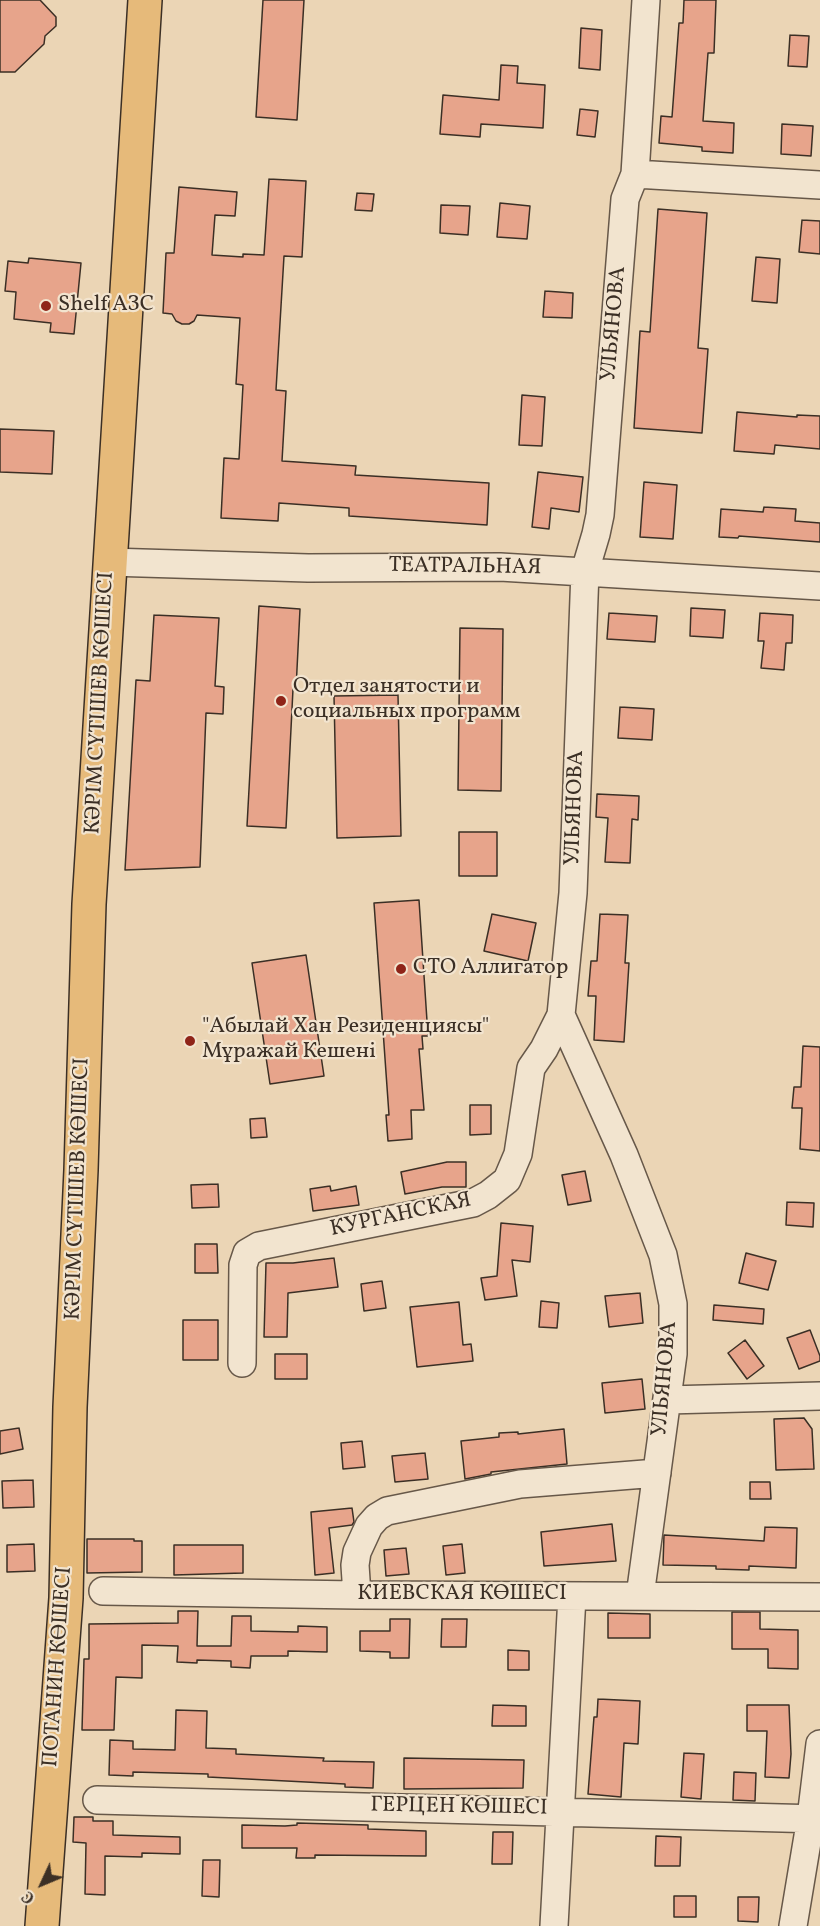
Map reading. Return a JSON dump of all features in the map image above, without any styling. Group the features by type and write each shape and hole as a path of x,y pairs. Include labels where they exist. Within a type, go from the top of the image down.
{"main road":[{"name":"КӘРІМ СҮТІШЕВ КӨШЕСІ","path":"60,1406 81,1170 89,904 145,0"},
{"name":"ПОТАНИН КӨШЕСІ","path":"42,1926 66,1598 60,1406"}],"street":[{"name":"УЛЬЯНОВА","path":"640,1596 673,1354 673,1304 663,1255 624,1155 561,1015 573,893 585,571 600,515 625,199 635,174 646,0"},
{"path":"635,174 820,185"},
{"name":"ТЕАТРАЛЬНАЯ","path":"109,562 308,568 500,567 820,586"},
{"name":"КУРГАНСКАЯ","path":"242,1362 243,1265 247,1253 259,1246 473,1203 507,1180 518,1154 531,1068 544,1049 561,1015"},
{"path":"667,1400 820,1396"},
{"path":"357,1595 355,1565 357,1552 369,1526 387,1511 520,1484 657,1473"},
{"name":"КИЕВСКАЯ КӨШЕСІ","path":"103,1591 357,1595 820,1597"},
{"path":"554,1926 572,1596"},
{"path":"793,1926 815,1818 820,1744"},
{"name":"ГЕРЦЕН КӨШЕСІ","path":"97,1800 815,1818"}],"building":[{"path":"0,0 40,0 56,17 56,26 45,36 44,44 15,72 0,72"},
{"path":"263,0 304,0 297,120 256,117"},
{"path":"684,0 716,0 714,53 708,53 703,121 734,123 733,153 702,151 702,147 659,143 661,116 672,117 679,23 683,23"},
{"path":"581,28 602,30 600,70 579,68"},
{"path":"790,35 809,36 807,67 788,66"},
{"path":"501,65 518,66 517,83 545,85 543,128 481,124 480,137 440,134 443,95 499,100"},
{"path":"580,109 598,111 595,137 577,135"},
{"path":"782,124 813,126 811,156 781,154"},
{"path":"269,179 306,181 302,257 284,256 276,390 286,391 282,461 356,466 355,475 489,483 487,525 349,516 349,508 279,503 278,521 221,518 224,458 239,459 243,385 236,384 240,318 197,315 189,324 182,324 176,321 172,314 163,313 166,253 174,253 179,187 237,192 235,216 215,215 212,255 243,257 243,254 264,255"},
{"path":"357,193 374,194 372,211 355,210"},
{"path":"500,203 530,206 527,239 497,237"},
{"path":"441,205 470,206 468,235 440,233"},
{"path":"658,209 707,213 698,348 708,349 702,433 634,428 640,331 650,332"},
{"path":"802,220 820,221 820,254 799,252"},
{"path":"756,257 780,259 777,303 752,301"},
{"name":"Shelf АЗС","path":"29,258 81,263 74,334 50,332 51,323 14,319 16,292 5,291 8,261 28,263"},
{"path":"545,291 573,293 572,318 543,317"},
{"path":"522,395 545,397 542,446 519,445"},
{"path":"737,412 797,417 797,415 820,416 820,449 775,445 774,454 734,451"},
{"path":"0,429 54,431 52,474 0,472"},
{"path":"538,472 583,477 579,512 551,508 549,529 532,527"},
{"path":"644,482 677,485 673,539 640,537"},
{"path":"764,507 796,509 795,521 820,523 820,542 739,536 738,538 719,537 721,509 763,512"},
{"path":"259,606 300,609 296,689 293,689 286,828 247,826"},
{"path":"691,608 725,610 723,638 690,636"},
{"path":"609,613 657,616 655,642 607,639"},
{"path":"760,613 793,615 792,643 786,643 784,670 761,668 764,641 758,641"},
{"path":"154,615 219,618 215,686 224,687 223,714 206,713 200,867 125,870 136,680 150,681"},
{"path":"460,628 503,629 501,791 458,790"},
{"path":"398,695 401,836 337,838 334,696"},
{"path":"620,707 654,709 652,740 618,738"},
{"path":"597,794 639,796 638,820 632,819 630,863 605,862 608,818 596,817"},
{"path":"459,832 497,832 497,876 459,876"},
{"name":"СТО Аллигатор","path":"419,900 428,1036 422,1036 423,1049 419,1049 424,1110 411,1110 412,1139 388,1141 386,1115 389,1115 374,903"},
{"path":"492,914 536,923 528,961 484,951"},
{"path":"600,914 628,915 625,963 629,963 624,1042 594,1040 596,996 588,996 591,961 597,961"},
{"path":"306,955 324,1076 270,1084 252,963"},
{"path":"803,1046 820,1047 820,1151 800,1149 802,1108 792,1108 794,1087 801,1087"},
{"path":"470,1105 491,1105 491,1134 470,1135"},
{"path":"265,1118 267,1137 251,1138 250,1119"},
{"path":"447,1162 466,1162 466,1187 442,1187 405,1194 401,1172"},
{"path":"585,1171 591,1201 568,1205 562,1175"},
{"path":"218,1184 219,1207 192,1208 191,1185"},
{"path":"330,1186 331,1191 356,1186 359,1205 313,1211 310,1189"},
{"path":"787,1202 814,1203 813,1227 786,1225"},
{"path":"501,1223 533,1226 530,1262 512,1260 517,1296 485,1300 481,1278 497,1276"},
{"path":"195,1244 217,1244 218,1273 195,1273"},
{"path":"746,1253 776,1261 768,1290 739,1283"},
{"path":"334,1258 338,1287 288,1293 287,1337 264,1337 266,1263 293,1263"},
{"path":"382,1281 386,1308 364,1311 361,1284"},
{"path":"640,1293 643,1323 609,1327 605,1296"},
{"path":"541,1301 559,1303 557,1328 539,1327"},
{"path":"459,1302 463,1345 471,1344 473,1361 417,1367 410,1307"},
{"path":"714,1305 764,1309 763,1324 713,1320"},
{"path":"183,1320 218,1320 218,1360 183,1360"},
{"path":"810,1330 820,1361 799,1369 787,1338"},
{"path":"745,1340 764,1366 747,1379 728,1353"},
{"path":"275,1354 307,1354 307,1379 275,1379"},
{"path":"642,1379 645,1409 605,1413 602,1383"},
{"path":"804,1418 812,1429 814,1469 776,1470 774,1419"},
{"path":"19,1428 23,1449 0,1454 0,1431"},
{"path":"564,1429 567,1464 491,1472 491,1474 465,1479 461,1441 499,1437 499,1433 518,1432 518,1434"},
{"path":"362,1441 365,1467 343,1469 341,1443"},
{"path":"425,1453 428,1479 395,1482 392,1456"},
{"path":"33,1480 34,1507 3,1508 2,1481"},
{"path":"750,1482 770,1482 771,1499 750,1499"},
{"path":"352,1508 354,1522 352,1525 329,1528 334,1573 315,1575 311,1512"},
{"path":"612,1524 616,1561 544,1566 541,1532"},
{"path":"765,1527 797,1528 796,1568 749,1566 749,1570 716,1569 716,1566 663,1565 664,1535 764,1541"},
{"path":"87,1539 142,1541 142,1572 87,1573"},
{"path":"34,1544 35,1571 7,1572 7,1545"},
{"path":"462,1544 465,1573 446,1575 443,1546"},
{"path":"174,1545 243,1545 243,1573 174,1575"},
{"path":"406,1548 409,1574 386,1576 384,1550"},
{"path":"178,1611 198,1611 197,1646 231,1646 232,1616 251,1616 251,1631 298,1632 298,1626 327,1627 327,1652 288,1651 288,1656 251,1656 250,1668 231,1667 231,1661 177,1662 178,1646 142,1645 142,1678 116,1677 114,1730 82,1730 84,1659 89,1659 89,1624 178,1623"},
{"path":"732,1612 760,1612 760,1629 798,1630 798,1669 768,1668 768,1649 732,1649"},
{"path":"608,1613 650,1614 650,1638 608,1638"},
{"path":"390,1619 410,1619 409,1658 390,1658 390,1652 360,1651 360,1631 390,1631"},
{"path":"442,1619 467,1619 466,1647 441,1647"},
{"path":"508,1650 529,1651 529,1670 508,1670"},
{"path":"598,1699 640,1701 638,1744 624,1743 621,1797 588,1794 594,1717 597,1717"},
{"path":"493,1705 526,1706 526,1726 492,1726"},
{"path":"747,1705 789,1705 791,1754 789,1778 765,1777 767,1731 747,1731"},
{"path":"176,1710 207,1711 206,1748 236,1749 236,1754 324,1758 323,1761 374,1762 373,1788 345,1787 345,1784 208,1777 208,1774 133,1772 133,1776 109,1775 110,1740 133,1741 133,1749 175,1750"},
{"path":"684,1753 704,1754 701,1799 681,1797"},
{"path":"404,1758 524,1760 523,1788 404,1789"},
{"path":"734,1772 756,1773 755,1801 733,1800"},
{"path":"74,1817 93,1817 93,1821 113,1821 113,1835 180,1837 180,1854 142,1853 142,1857 105,1856 105,1895 85,1894 86,1843 73,1842"},
{"path":"297,1823 368,1825 368,1829 426,1831 426,1856 315,1855 315,1858 296,1858 297,1848 242,1848 242,1825 285,1826 297,1825"},
{"path":"493,1832 513,1832 512,1864 492,1864"},
{"path":"656,1836 681,1837 680,1866 655,1866"},
{"path":"203,1860 220,1860 219,1897 202,1896"},
{"path":"674,1896 696,1896 696,1917 674,1917"},
{"path":"738,1897 759,1897 758,1922 738,1921"}],"place":[{"name":"Shelf АЗС","path":"46,306"},
{"name":"Отдел занятости и социальных программ","path":"281,701"},
{"name":"СТО Аллигатор","path":"401,969"},
{"name":"\"Абылай Хан Резиденциясы\" Мұражай Кешені","path":"190,1041"}]}
